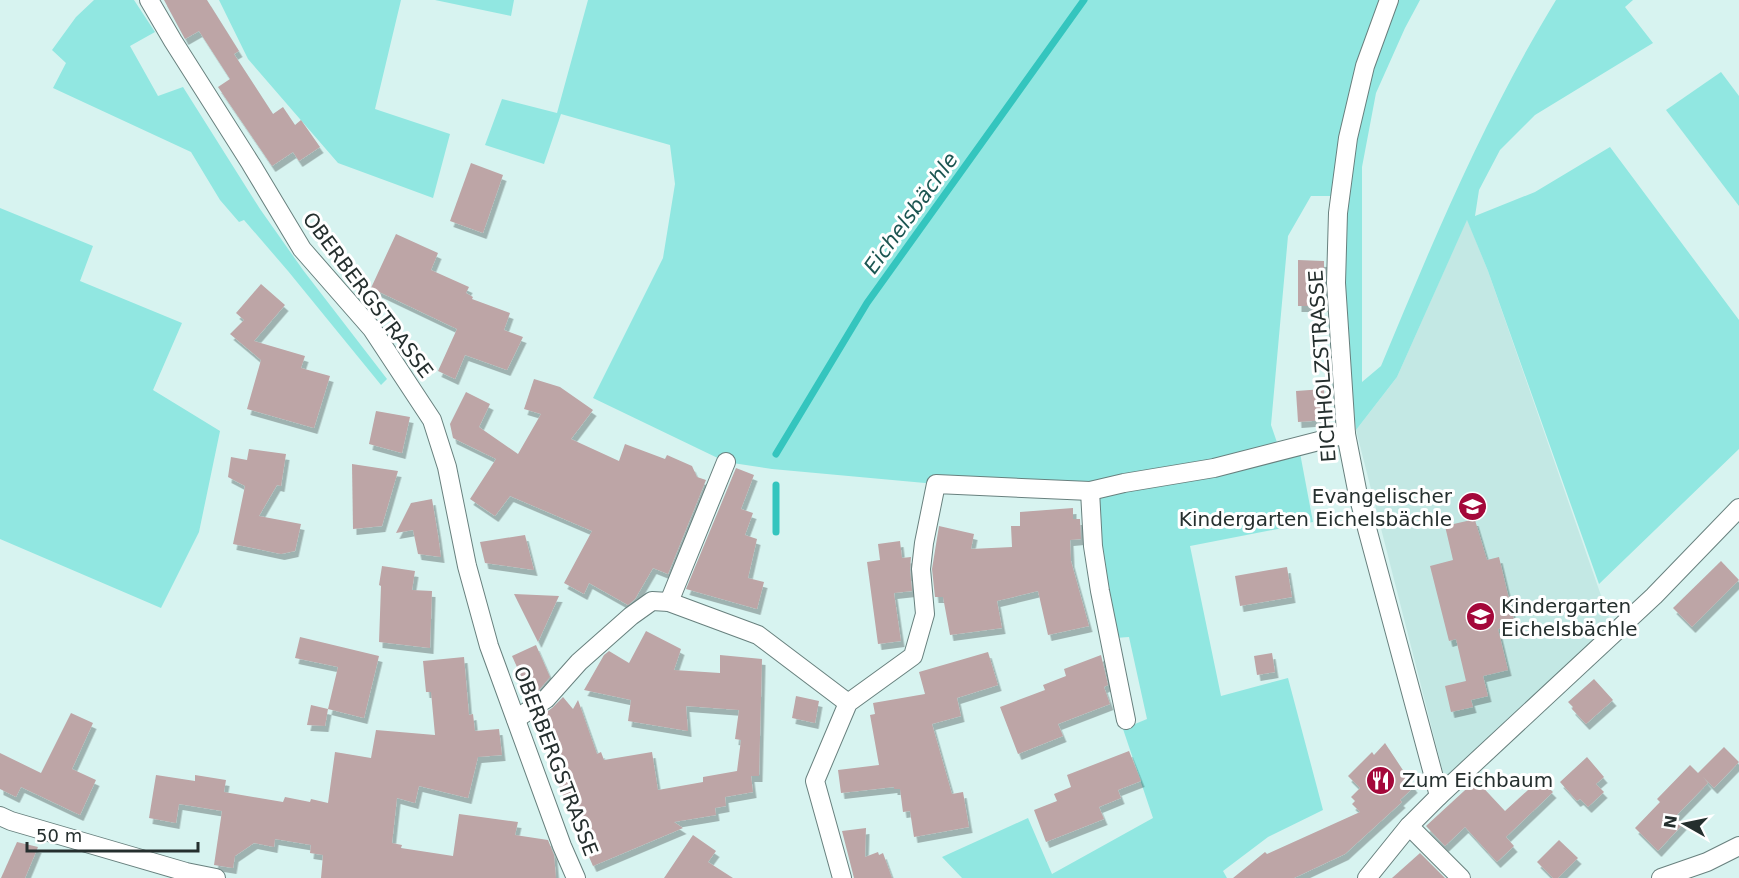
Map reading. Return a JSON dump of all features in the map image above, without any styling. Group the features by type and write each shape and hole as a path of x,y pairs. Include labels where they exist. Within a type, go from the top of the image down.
{"street":[{"name":"OBERBERGSTRASSE","path":"149,0 302,249 372,329 432,420 447,467 466,566 489,646 562,846 576,878"},
{"name":"EICHHOLZSTRASSE","path":"1389,0 1365,66 1348,138 1338,213 1336,283 1346,435 1358,495 1438,796"},
{"path":"842,878 815,782 848,703 913,656 926,614 921,569 936,484 1090,491 1214,468 1346,435"},
{"path":"669,602 726,462"},
{"path":"1090,491 1093,546 1100,591 1126,720"},
{"path":"1367,878 1409,826 1438,796 1654,596 1739,508"},
{"path":"516,719 546,699 579,662 631,616 652,601 669,602 758,635 848,703"},
{"path":"0,816 164,865 216,878"},
{"path":"1409,826 1461,878"},
{"path":"1661,878 1739,846"}],"shaded area":[{"path":"94,0 134,0 155,32 130,46 158,96 183,87 260,209 303,270 387,379 381,385 244,220 239,222 220,200 191,152 53,88 66,63 52,50 76,17"},
{"path":"219,0 401,0 375,109 450,134 433,198 338,163 248,59"},
{"path":"435,0 514,0 511,16"},
{"path":"588,0 1420,0 1376,93 1362,167 1362,382 1381,366 1461,180 1506,89 1556,0 1633,0 1625,7 1653,43 1535,115 1500,150 1479,190 1475,216 1535,192 1610,147 1739,320 1739,449 1599,584 1488,271 1467,220 1397,377 1356,430 1341,284 1345,196 1311,196 1288,236 1271,425 1282,457 1300,453 1313,522 1190,546 1221,696 1288,678 1323,810 1268,837 1223,871 1227,878 962,878 942,857 1028,818 1052,874 1153,818 1123,729 1147,719 1129,637 1115,638 1098,545 1097,490 936,484 772,469 726,462 593,398 663,258 675,184 670,145 561,114 544,164 485,145 502,99 557,113"},
{"path":"1721,72 1739,96 1739,206 1666,110"},
{"path":"0,208 93,246 80,281 182,323 153,390 220,431 199,532 161,608 0,539"},
{"name":"Evangelischer Kindergarten Eichelsbächle","path":"1467,219 1488,271 1612,627 1446,784 1356,430 1397,377"}],"building":[{"path":"164,0 207,0 239,51 234,54 273,114 283,107 295,125 301,120 320,147 299,161 293,152 272,166 218,87 230,79 199,31 185,39"},
{"path":"471,163 503,175 483,233 450,221"},
{"path":"396,234 438,253 431,270 469,287 466,293 473,297 472,299 510,313 504,330 523,337 507,370 465,355 455,379 438,371 457,329 371,288"},
{"path":"1298,260 1324,261 1324,306 1298,306"},
{"path":"261,284 285,305 254,341 305,356 301,368 330,376 314,428 247,409 261,360 230,334 244,320 236,313"},
{"path":"534,379 560,387 593,410 571,439 619,461 625,444 665,459 667,455 692,466 697,477 706,480 668,574 653,568 635,599 628,605 589,583 584,594 564,583 592,531 510,496 495,516 470,499 496,459 453,438 450,424 466,392 490,404 479,427 518,454 541,414 524,409"},
{"path":"1324,389 1326,420 1298,422 1296,391"},
{"path":"376,411 410,417 402,453 369,444"},
{"path":"249,449 286,454 281,486 277,485 259,516 301,524 295,551 281,554 233,544 245,486 228,477 231,457 247,460"},
{"path":"352,464 398,471 382,526 353,529"},
{"path":"736,468 754,475 741,509 753,513 745,535 757,539 748,578 764,582 757,609 686,589"},
{"path":"432,499 441,557 418,554 413,530 396,533 411,503"},
{"path":"1073,508 1073,519 1080,519 1081,539 1070,540 1071,561 1089,626 1048,635 1038,591 997,601 1002,628 950,635 943,597 935,597 932,569 939,526 974,534 971,549 1012,547 1011,526 1020,526 1020,512"},
{"name":"Kindergarten Eichelsbächle","path":"1475,520 1487,560 1499,557 1515,624 1498,629 1508,670 1483,676 1488,696 1471,700 1473,707 1451,712 1445,686 1466,681 1456,639 1449,641 1430,566 1453,560 1445,526"},
{"path":"525,535 534,570 485,563 480,542"},
{"path":"900,541 902,558 911,557 912,591 894,593 901,641 878,644 867,562 880,560 878,544"},
{"path":"1721,561 1739,580 1692,627 1673,608"},
{"path":"382,566 415,571 412,590 432,591 430,648 379,642 381,586 379,585"},
{"path":"1287,567 1292,597 1240,606 1235,576"},
{"path":"514,594 559,596 538,642"},
{"path":"646,631 681,649 674,670 720,673 720,655 762,659 759,776 751,776 753,792 725,797 726,806 715,808 716,815 674,822 683,828 593,866 584,850 554,773 558,772 544,729 541,729 538,718 563,697 573,709 578,700 597,754 601,752 604,760 652,752 658,790 703,782 703,777 737,771 741,740 735,739 739,710 686,706 688,731 628,721 631,700 584,690 604,655 609,651 629,663"},
{"path":"300,637 379,656 364,718 328,709 338,667 295,658"},
{"path":"536,645 550,677 539,690 530,696 512,656"},
{"path":"988,652 998,685 957,698 961,716 932,724 952,794 963,792 969,827 914,837 910,811 903,812 900,789 894,789 894,787 841,793 838,770 879,765 870,715 875,714 873,703 925,694 919,672"},
{"path":"1272,653 1275,672 1257,675 1254,656"},
{"path":"1101,655 1108,685 1104,687 1110,704 1058,724 1063,736 1018,754 1000,707 1045,690 1043,685 1066,676 1064,669"},
{"path":"464,657 469,715 473,714 475,731 499,729 502,755 478,757 468,798 419,786 415,803 397,798 392,843 402,845 401,848 453,856 459,814 518,822 515,835 548,840 554,855 556,878 321,878 323,855 310,853 311,845 275,839 274,847 254,843 235,856 233,868 214,865 222,811 179,804 176,823 149,818 156,775 195,781 195,775 226,780 224,792 283,802 285,797 328,803 335,752 371,758 376,730 435,735 431,692 426,692 423,661"},
{"path":"1594,679 1613,700 1586,724 1568,702"},
{"path":"796,696 819,701 815,723 792,718"},
{"path":"311,705 328,709 325,726 307,725"},
{"path":"71,713 93,723 72,769 96,780 80,815 21,787 16,797 0,789 0,753 41,773"},
{"path":"1385,743 1414,787 1400,800 1402,802 1345,854 1294,878 1233,878 1265,852 1267,854 1360,812 1352,804 1355,801 1351,797 1360,788 1348,776 1372,752 1374,755"},
{"path":"1724,747 1739,762 1714,788 1703,777 1708,783 1675,817 1683,824 1658,851 1635,828 1660,802 1657,799 1690,765 1698,773"},
{"path":"1129,751 1141,781 1118,790 1121,798 1099,807 1104,819 1046,842 1034,810 1057,801 1054,794 1071,787 1067,775"},
{"path":"1587,757 1604,777 1596,784 1604,792 1588,807 1580,799 1577,801 1560,782"},
{"path":"1540,779 1553,792 1506,837 1514,846 1497,862 1465,827 1445,846 1426,826 1476,780 1505,811"},
{"path":"866,828 865,857 878,852 879,855 883,853 892,878 854,878 842,831"},
{"path":"693,835 716,851 708,862 733,878 664,878"},
{"path":"1559,840 1578,858 1558,878 1553,878 1537,862"},
{"path":"17,842 38,847 25,878 1,878"},
{"path":"1420,853 1445,878 1392,878"}],"waterway":[{"name":"Eichelsbächle","path":"776,454 867,303 1084,0"},
{"name":"Eichelsbächle","path":"776,485 776,532"}],"place":[{"name":"Evangelischer Kindergarten Eichelsbächle","path":"1473,507"},
{"name":"Kindergarten Eichelsbächle","path":"1480,617"},
{"name":"Zum Eichbaum","path":"1381,780"}]}
